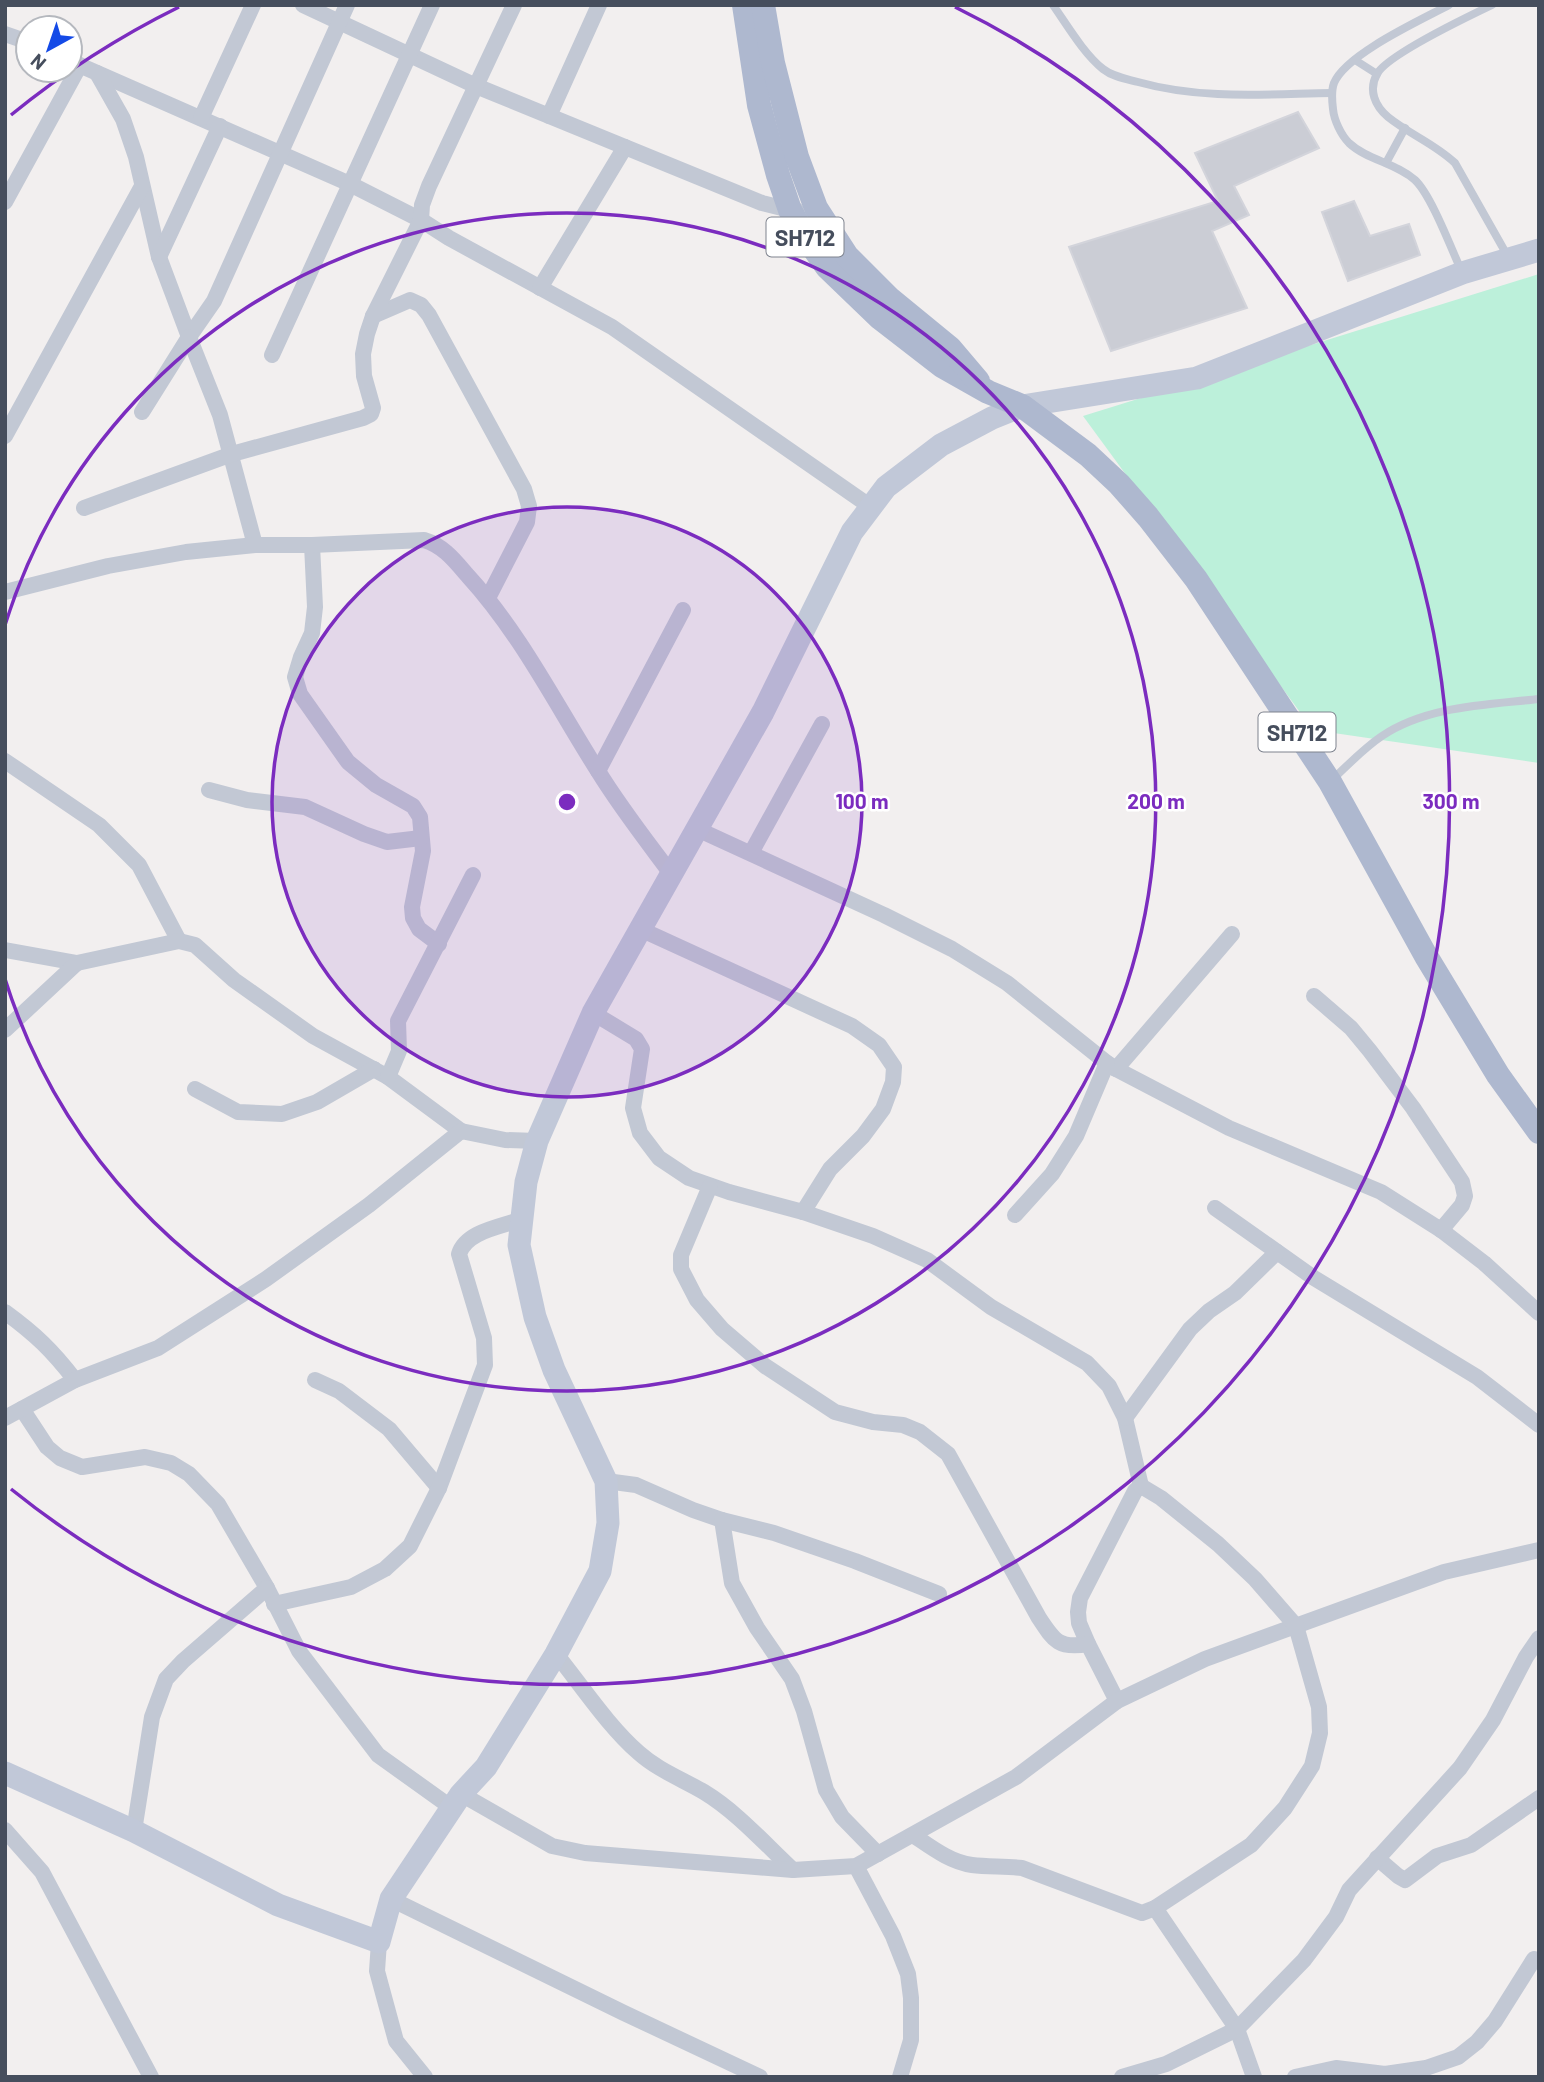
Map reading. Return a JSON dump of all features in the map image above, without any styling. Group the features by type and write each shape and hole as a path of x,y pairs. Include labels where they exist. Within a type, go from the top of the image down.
{"main road":[{"name":"SH712","path":"744,5 759,105 790,210 807,239 827,267 880,318 942,366 988,392 1022,406 1088,455 1119,484 1148,517 1196,579 1330,782 1426,956 1498,1075 1539,1132"},
{"name":"SH712","path":"763,5 773,63 797,157 816,208 847,256 889,298 950,348 988,392"}],"street":[{"path":"201,118 253,5"},
{"path":"303,5 476,86 762,202 790,210 816,208"},
{"path":"142,412 214,301 347,5"},
{"path":"272,355 432,5"},
{"path":"84,508 232,454 371,414 373,408 364,376 363,354 373,316 421,220 422,205 429,186 514,5"},
{"path":"549,116 599,5"},
{"path":"84,67 350,184 421,220 612,327 871,507"},
{"path":"97,73 123,119 136,157 159,257 220,415 255,545"},
{"path":"5,202 64,84"},
{"path":"159,257 220,126"},
{"path":"540,288 625,147"},
{"path":"5,436 142,186"},
{"path":"425,2077 396,2041 377,1971 379,1942 391,1899 456,1801 486,1767 556,1654 600,1570 608,1523 606,1481 554,1370 535,1317 519,1245 526,1182 537,1141 593,1013 763,712 852,533 886,487 941,445 992,418 1022,406 1197,378 1462,273 1539,250"},
{"path":"373,316 410,300 421,305 524,489 529,506 527,522 488,598"},
{"path":"5,593 108,566 186,552 255,545 424,540 437,544 488,598 522,646 598,771 671,875"},
{"path":"312,545 315,607 312,634 295,677 300,694 348,762 376,785 414,806 420,817 423,851 412,907 413,918 419,929 439,944"},
{"path":"598,771 683,610"},
{"path":"751,853 822,724"},
{"path":"5,761 99,825 139,865 178,941"},
{"path":"209,790 247,800 305,807 387,842 421,838"},
{"path":"697,830 952,949 1007,983 1112,1066 1229,1128 1381,1192 1441,1230 1484,1263 1539,1313"},
{"path":"195,1089 238,1112 282,1114 317,1102 381,1073 399,1051 398,1021 473,875"},
{"path":"640,929 852,1026 879,1045 894,1067 893,1083 883,1109 863,1136 830,1169 803,1212"},
{"path":"1015,1214 1052,1174 1076,1136 1112,1066 1232,933"},
{"path":"5,950 77,963 178,941 195,945 234,980 313,1035 381,1073 461,1131 505,1140 537,1141"},
{"path":"5,1030 77,963"},
{"path":"1314,996 1351,1028 1370,1051 1413,1108 1462,1182 1465,1196 1462,1205 1441,1230"},
{"path":"593,1013 636,1039 642,1049 633,1108 640,1133 659,1158 689,1178 710,1186 803,1212 873,1236 928,1260 991,1307 1087,1363 1109,1386 1125,1418 1141,1486 1161,1498 1219,1544 1255,1579 1296,1626 1319,1707 1320,1733 1312,1766 1285,1808 1251,1845 1155,1908 1142,1913 1022,1868 970,1865 951,1859 913,1835"},
{"path":"5,1418 75,1380 158,1348 266,1279 369,1205 461,1131"},
{"path":"710,1186 681,1255 681,1269 697,1300 722,1329 765,1366 835,1412 873,1422 902,1425 920,1432 948,1454 1050,1634 1059,1643 1071,1647 1087,1644"},
{"path":"1215,1208 1332,1290 1477,1377 1539,1425"},
{"path":"274,1604 351,1587 385,1569 410,1546 439,1488 485,1365 484,1338 459,1254 461,1245 471,1237 522,1219"},
{"path":"1125,1418 1190,1329 1209,1311 1235,1293 1277,1252"},
{"path":"5,1312 55,1353 75,1380"},
{"path":"314,1380 339,1391 389,1429 439,1488"},
{"path":"22,1409 47,1447 60,1458 82,1467 145,1457 171,1463 189,1474 218,1504 267,1588 299,1651 378,1755 456,1801 552,1846 585,1853 793,1870 856,1866 1016,1777 1117,1701 1205,1659 1444,1572 1539,1549"},
{"path":"606,1481 636,1485 693,1510 774,1533 939,1594"},
{"path":"1117,1701 1087,1644 1078,1612 1080,1598 1135,1491 1141,1486"},
{"path":"722,1520 732,1583 757,1628 792,1679 804,1711 826,1790 842,1817 878,1854"},
{"path":"134,1831 152,1717 166,1679 267,1588"},
{"path":"1122,2077 1166,2064 1237,2029 1304,1960 1336,1917 1349,1890 1460,1768 1493,1720 1525,1657 1539,1638"},
{"path":"556,1654 610,1722 639,1753 664,1772 705,1793 730,1812 793,1870"},
{"path":"5,1773 134,1831 278,1905 379,1942"},
{"path":"1377,1858 1405,1880 1437,1856 1471,1845 1539,1798"},
{"path":"5,1830 42,1872 150,2077"},
{"path":"856,1866 893,1936 908,1975 911,2040 900,2077"},
{"path":"391,1899 760,2077"},
{"path":"1155,1908 1237,2029 1254,2077"},
{"path":"1295,2077 1336,2068 1385,2074 1426,2068 1458,2057 1477,2042 1496,2021 1534,1959"}],"lane":[{"path":"1053,5 1095,61 1117,76 1164,90 1221,95 1332,93"},
{"path":"1449,5 1380,41 1338,77 1332,93 1334,116 1344,137 1356,147 1403,171 1423,189 1462,273"},
{"path":"1492,5 1392,59 1377,74 1372,93 1376,104 1388,117 1446,154 1454,163 1510,260"},
{"path":"1355,60 1377,74"},
{"path":"1386,163 1405,128"},
{"path":"1330,782 1385,734 1420,718 1459,708 1539,699"}],"green space":[{"path":"1539,274 1539,763 1313,730 1083,416"}],"building":[{"path":"1298,112 1319,148 1234,186 1249,215 1212,231 1247,308 1111,351 1069,247 1218,201 1195,153"},
{"path":"1354,201 1370,236 1409,224 1420,255 1348,281 1322,212"}]}
